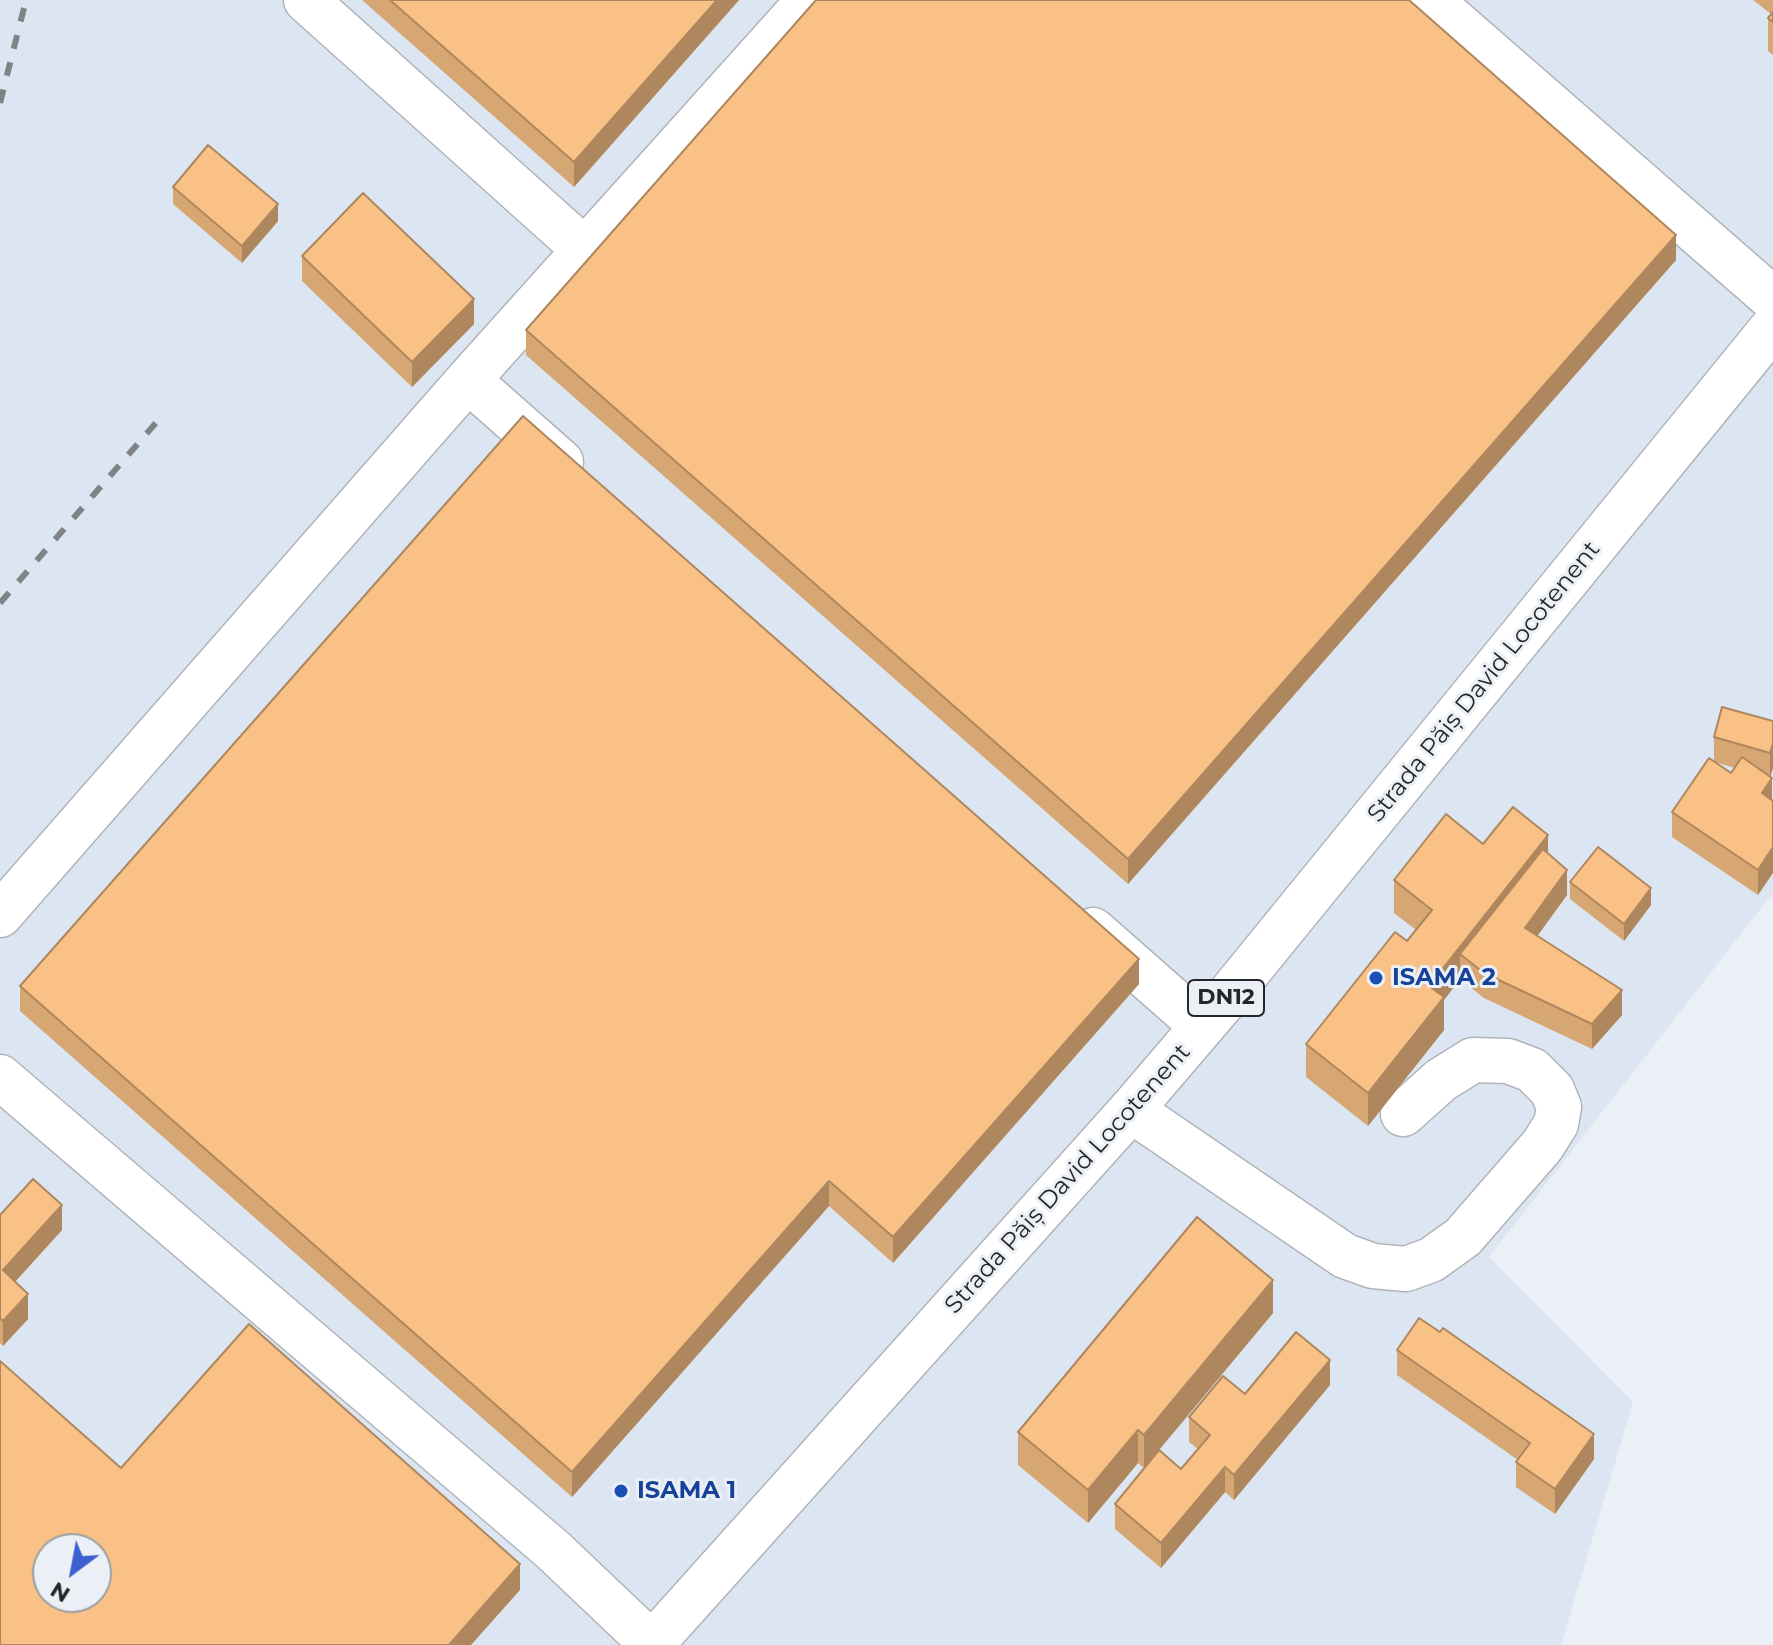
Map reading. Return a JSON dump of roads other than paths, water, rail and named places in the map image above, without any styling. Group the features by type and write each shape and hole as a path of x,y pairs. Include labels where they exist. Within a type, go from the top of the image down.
{"main road":[{"path":"306,0 585,250"},
{"path":"0,915 468,380 809,0"},
{"path":"1430,0 1773,299"},
{"name":"Strada Păiș David Locotenent","path":"652,1645 1131,1110 1773,327"},
{"path":"468,380 587,484"},
{"path":"1060,901 1202,1026"},
{"path":"1131,1110 1345,1256 1373,1266 1406,1269 1431,1260 1463,1237 1542,1146 1556,1124 1559,1107 1552,1090 1532,1070 1508,1061 1473,1060 1441,1080 1403,1114"},
{"path":"0,1077 553,1550 652,1645"}],"railway":[{"path":"0,103 26,0"},
{"path":"0,603 161,417"}],"place":[{"name":"ISAMA 2","path":"1376,978"},
{"name":"ISAMA 1","path":"621,1491"}]}
